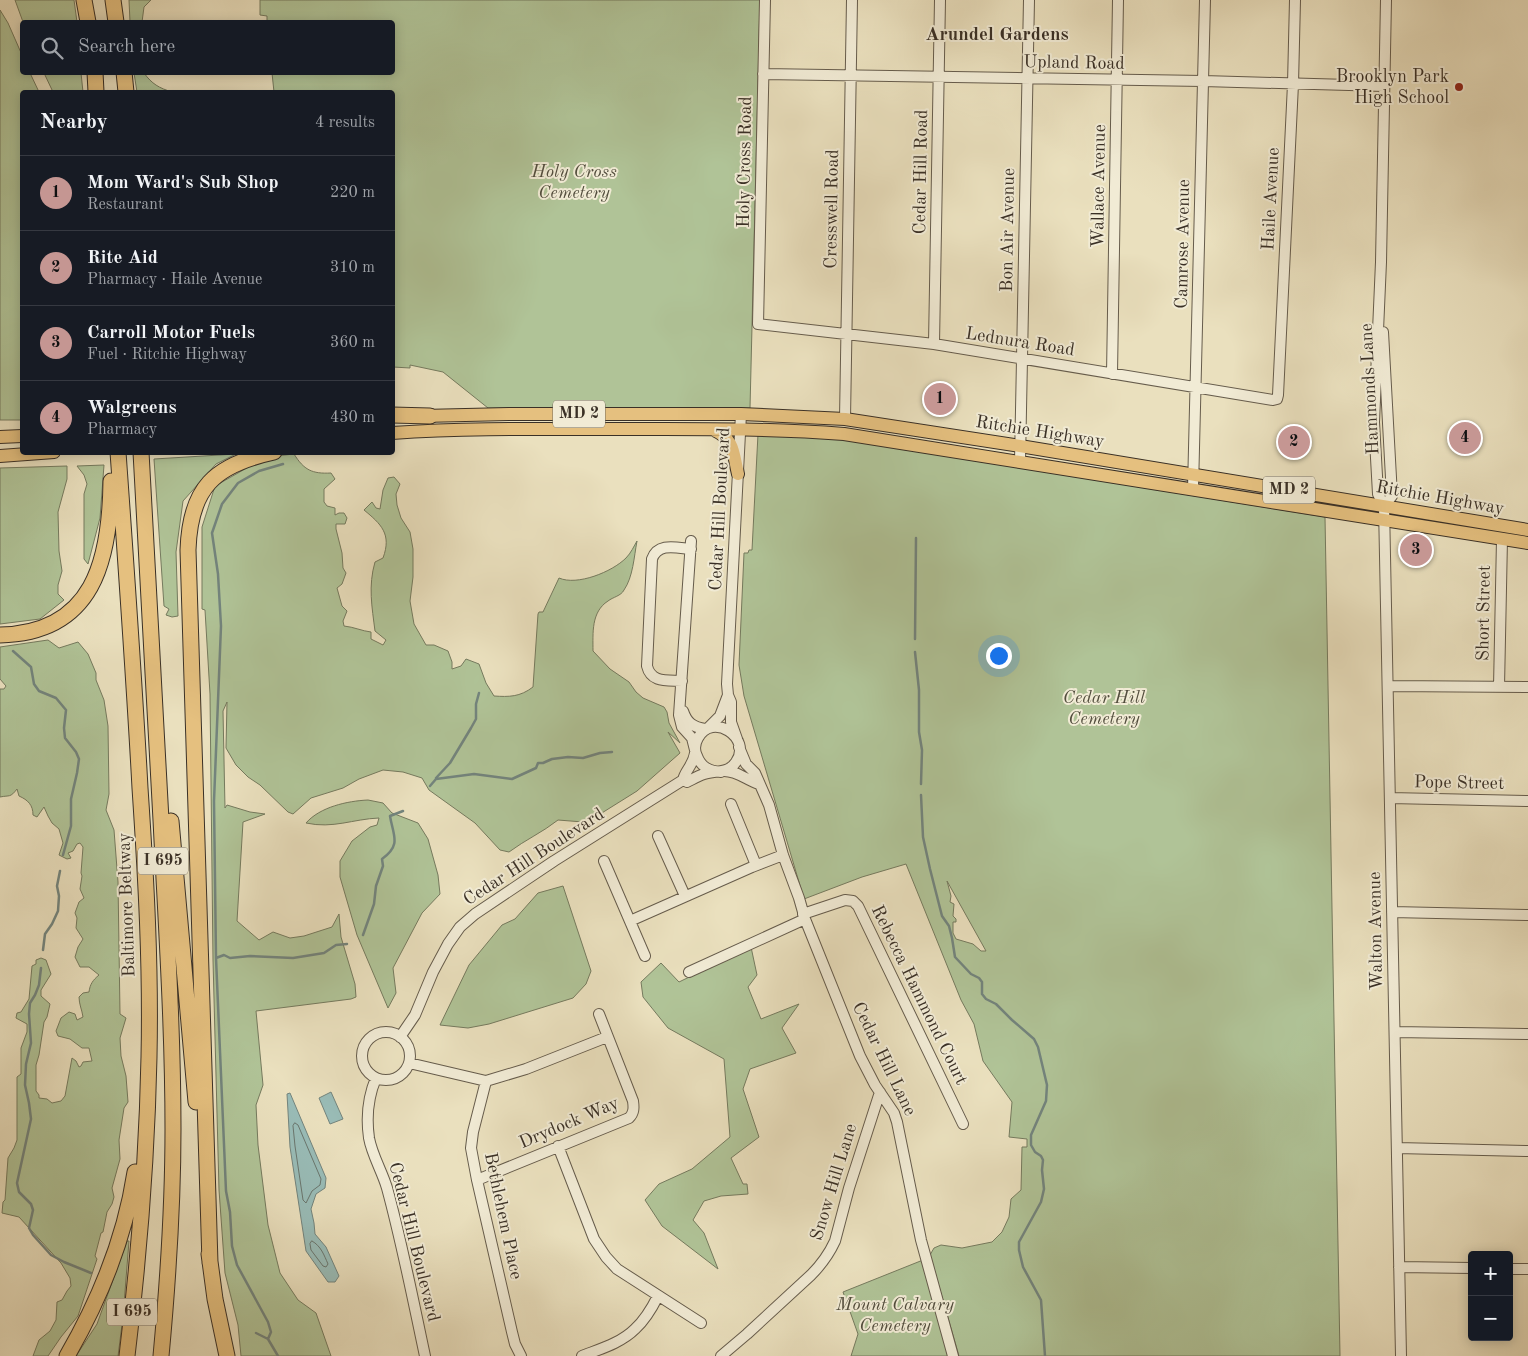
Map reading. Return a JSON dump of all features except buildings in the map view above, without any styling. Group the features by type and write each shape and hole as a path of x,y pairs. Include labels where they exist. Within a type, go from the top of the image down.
{"highway":[{"path":"84,0 88,20"},
{"path":"90,0 92,20"},
{"path":"113,0 115,20"},
{"path":"95,75 96,90"},
{"path":"118,75 119,90"},
{"path":"124,75 126,90"},
{"path":"395,416 430,416"},
{"path":"0,636 31,632 52,624 71,612 92,585 100,566 107,533 111,504 112,455"},
{"name":"Baltimore Beltway","path":"118,455 133,667 149,985 146,1131 137,1268 127,1356"},
{"name":"I 695","path":"141,455 170,986 172,1065 171,1208 161,1356"},
{"path":"210,1263 188,550 189,530 196,505 209,483 217,475 237,462 261,455"},
{"path":"154,674 171,818 210,1263 227,1356"},
{"path":"67,1356 83,1329 99,1295 120,1238 134,1183 138,1158 149,1056"}],"main road":[{"name":"Ritchie Highway","path":"430,416 741,414 844,419 1020,446 1528,530"},
{"name":"Ritchie Highway","path":"395,433 510,429 741,429 844,434 1528,543"},
{"path":"712,429 723,434 730,442 738,474"},
{"path":"0,437 20,436"},
{"path":"0,456 20,455"}],"street":[{"name":"Holy Cross Road","path":"758,324 765,0"},
{"name":"Cresswell Road","path":"844,419 852,0"},
{"name":"Cedar Hill Road","path":"934,344 940,0"},
{"name":"Bon Air Avenue","path":"1020,461 1029,0"},
{"name":"Wallace Avenue","path":"1112,374 1118,0"},
{"name":"Camrose Avenue","path":"1193,489 1205,0"},
{"name":"Haile Avenue","path":"1277,399 1293,84 1295,0"},
{"name":"Hammonds Lane","path":"1380,296 1385,349 1392,496 1384,506 1378,494 1374,422 1380,296 1386,0"},
{"name":"Upland Road","path":"763,74 1203,81 1384,86"},
{"name":"Lednura Road","path":"758,324 934,344 1277,399"},
{"path":"1376,371 1382,379 1383,412 1389,420"},
{"name":"Cedar Hill Boulevard","path":"400,1036 414,1015 448,944 460,927 475,914 546,866 683,780 691,766 697,739 720,716 728,695 741,414"},
{"path":"1374,422 1378,423 1382,428 1385,447 1390,452"},
{"name":"Walton Avenue","path":"1384,506 1401,1356"},
{"name":"Short Street","path":"1499,687 1502,539"},
{"path":"682,681 652,677 646,666 652,559 655,552 662,548 691,545 682,681 679,715 682,727 692,738 699,761 706,768 713,771 739,773 752,782 759,784"},
{"path":"1388,686 1528,687"},
{"name":"Cedar Hill Boulevard","path":"728,695 732,702 731,722 738,743"},
{"path":"680,704 688,722 707,728 715,726 725,728 732,732 740,751 737,761 730,768 722,771"},
{"name":"Cedar Hill Lane","path":"738,743 746,764 755,773 769,805 783,855 804,917 860,1056 880,1092 890,1105 897,1122 921,1240 953,1356"},
{"name":"Cedar Hill Boulevard","path":"683,780 687,782 704,774 722,771"},
{"name":"Pope Street","path":"1390,798 1528,801"},
{"path":"730,804 756,865"},
{"path":"658,836 685,896"},
{"path":"630,920 783,855"},
{"path":"604,861 645,956"},
{"name":"Rebecca Hammond Court","path":"689,972 804,917 845,900 852,901 858,906 963,1124"},
{"path":"1392,912 1528,915"},
{"name":"Drydock Way","path":"477,1180 629,1118 633,1114 634,1101 599,1014"},
{"path":"383,1032 390,1032 400,1036 408,1046 410,1053 409,1063 402,1074 396,1078 389,1080 376,1078 364,1066 362,1051 369,1038 383,1032"},
{"path":"1394,1032 1528,1034"},
{"path":"409,1063 486,1081 526,1069 607,1037"},
{"name":"Cedar Hill Boulevard","path":"376,1078 370,1090 368,1107 370,1140 387,1187 424,1356"},
{"name":"Bethlehem Place","path":"486,1081 473,1132 471,1148 512,1332 521,1356"},
{"name":"Snow Hill Lane","path":"721,1356 748,1334 811,1275 831,1250 880,1092"},
{"path":"558,1146 594,1240 606,1257 617,1269 701,1323"},
{"path":"1397,1148 1528,1151"},
{"path":"1399,1267 1468,1268"},
{"path":"1513,1269 1528,1269"},
{"path":"582,1356 610,1345 634,1330 648,1314 658,1296"}],"green space":[{"path":"15,0 74,0 77,20 22,20"},
{"path":"129,0 151,0 144,7 142,20 130,20"},
{"name":"Holy Cross Cemetery","path":"260,0 760,0 750,408 488,408 443,372 410,365 410,368 395,367 395,90 274,90 272,75 395,75 395,20 267,20 267,16 260,15"},
{"path":"0,10 20,50 20,75 31,75 38,90 20,90 20,420 0,420"},
{"path":"45,75 81,75 83,90 52,90"},
{"path":"134,75 146,75 156,85 166,90 137,90"},
{"name":"Cedar Hill Cemetery","path":"758,434 843,439 1325,517 1340,1356 959,1356 930,1255 934,1248 941,1245 962,1248 992,1242 1002,1232 1009,1217 1011,1199 1021,1190 1022,1147 1027,1147 1027,1139 1009,1137 1012,1102 983,1061 974,1024 961,1000 906,864 862,877 804,899 744,696 739,665 744,553 752,550","holes":["947,881 986,951 981,951 973,944 956,939 953,933 953,922 956,922 953,916 954,904 950,902 951,896"]},
{"path":"234,455 216,464 183,501 176,552 178,616 172,617 166,615 169,609 164,606 154,459"},
{"path":"295,455 301,464 309,470 319,473 331,473 335,479 324,489 324,502 327,506 335,508 335,515 344,513 347,518 345,524 336,524 343,568 346,573 342,584 337,588 342,606 347,611 343,621 344,626 371,632 371,639 383,645 386,640 375,631 371,588 375,562 383,558 386,542 380,525 364,510 372,502 376,508 380,509 383,490 388,478 394,477 400,484 396,494 397,505 401,518 410,532 413,549 413,577 410,601 414,624 426,645 434,645 448,651 452,662 452,669 461,666 466,659 479,664 486,683 494,696 514,696 524,693 533,687 538,614 543,612 559,578 566,580 584,579 603,573 626,558 637,541 633,567 627,585 621,594 610,600 598,611 593,630 593,651 610,669 629,682 643,698 664,707 669,723 680,743 668,732 680,753 637,791 597,816 583,822 558,820 509,852 500,850 475,823 429,790 422,778 403,772 383,770 359,779 343,788 311,798 293,814 288,812 236,765 226,748 227,702 223,711 225,808 227,805 250,812 265,814 243,822 237,921 259,940 273,932 290,938 304,936 332,927 339,914 341,937 355,984 356,997 351,999 256,1011 263,1085 256,1105 258,1145 268,1225 280,1273 298,1300 316,1313 331,1356 241,1356 238,1325 225,1273 219,1190 213,960 210,694 205,610 202,609 202,527 215,486 267,457"},
{"path":"104,465 100,518 88,564 84,559 84,494 87,484 84,475 77,466"},
{"path":"67,466 67,479 58,512 59,551 62,571 58,585 58,594 64,600 40,619 0,624 0,468"},
{"path":"48,640 59,648 78,642 88,654 104,700 108,726 109,794 106,810 114,830 118,882 120,1014 126,1018 120,1038 128,1102 124,1108 119,1140 120,1159 112,1188 114,1197 107,1212 95,1256 97,1259 78,1316 48,1356 33,1356 39,1340 50,1331 56,1320 57,1302 62,1300 71,1286 70,1278 61,1263 19,1217 2,1213 5,1200 8,1158 17,1140 17,1077 21,1074 21,1048 27,1032 27,1024 16,1018 17,1013 21,1012 29,999 32,966 36,964 36,960 41,958 46,960 51,974 41,990 41,996 50,1004 44,1022 36,1065 36,1091 39,1098 47,1099 52,1103 61,1101 65,1096 72,1058 79,1067 83,1062 92,1061 89,1048 82,1048 70,1039 58,1036 56,1031 61,1018 69,1012 75,1014 77,1020 83,1017 79,997 83,993 89,992 92,982 99,975 89,967 80,967 75,957 83,939 76,928 77,918 75,913 79,902 84,898 80,889 83,847 80,843 77,844 73,851 68,853 71,858 67,859 59,855 63,843 59,829 52,823 44,807 37,817 33,815 31,806 19,796 17,789 11,795 0,797 0,689 4,689 6,686 0,679 0,647"},
{"path":"368,800 383,803 392,813 418,823 428,839 438,875 440,894 422,913 393,968 396,993 388,1008 357,935 340,877 340,861 352,841 370,827 377,825 379,818 325,825 306,823 312,817 334,806"},
{"path":"563,886 591,971 586,984 573,998 489,1024 468,1028 440,1025 469,965 502,925 515,919 538,893"},
{"path":"751,947 757,975 748,987 761,1019 799,1004 782,1028 796,1053 750,1069 743,1089 759,1137 731,1158 743,1184 747,1184 748,1194 721,1196 704,1201 693,1220 704,1233 718,1269 662,1226 645,1200 659,1184 692,1169 730,1137 724,1059 668,1028 643,997 641,982 661,963 679,982"},
{"path":"127,1241 129,1241 118,1356 76,1356 97,1324"},
{"name":"Mount Calvary Cemetery","path":"923,1260 952,1356 851,1356 858,1334 843,1292"}],"water":[{"path":"331,1092 343,1119 330,1124 319,1098"},
{"path":"290,1093 326,1178 325,1188 316,1194 311,1209 315,1234 326,1247 339,1276 335,1282 328,1282 306,1251 290,1147 287,1094"}],"waterway":[{"path":"268,1339 271,1332 268,1322 237,1265 232,1246 230,1212 226,1191 216,958 214,801 221,626 218,574 212,533 222,504 238,483 259,471 283,464"},
{"path":"915,639 916,538"},
{"path":"13,651 31,667 34,684 39,691 56,698 66,710 65,738 79,759 71,799 71,826 63,855"},
{"path":"915,652 919,690 919,732 922,750 921,784"},
{"path":"436,778 450,763 476,719 476,704 479,693"},
{"path":"430,786 436,779 474,774 512,779 536,768 538,763 552,759 583,758 612,752"},
{"path":"921,795 923,837 942,916 949,926 955,957 971,974 982,982 982,994 986,999 996,1004 1034,1039 1038,1047 1047,1085 1046,1101 1031,1135 1031,1145 1043,1160 1044,1189 1041,1202 1019,1242 1023,1267 1041,1300 1045,1356"},
{"path":"363,935 374,904 376,886 383,866 382,859 388,854 394,844 395,839 390,816 403,811"},
{"path":"43,950 45,934 58,911 59,896 57,886 60,871"},
{"path":"216,958 224,955 230,958 250,956 293,958 324,953 336,945 347,944"},
{"path":"41,968 39,985 30,1003 31,1043 26,1064 25,1085 31,1119 17,1183 19,1192 31,1204 33,1210 29,1228 33,1235 51,1255 91,1273"},
{"path":"256,1333 268,1339 278,1356"}],"place":[{"name":"Brooklyn Park High School","path":"1459,87"},
{"name":"Mom Ward's Sub Shop","path":"940,399"},
{"name":"Walgreens","path":"1465,438"},
{"name":"Rite Aid","path":"1294,442"},
{"name":"Carroll Motor Fuels","path":"1416,550"}],"district":[{"name":"Arundel Gardens","path":"997,35"}]}
